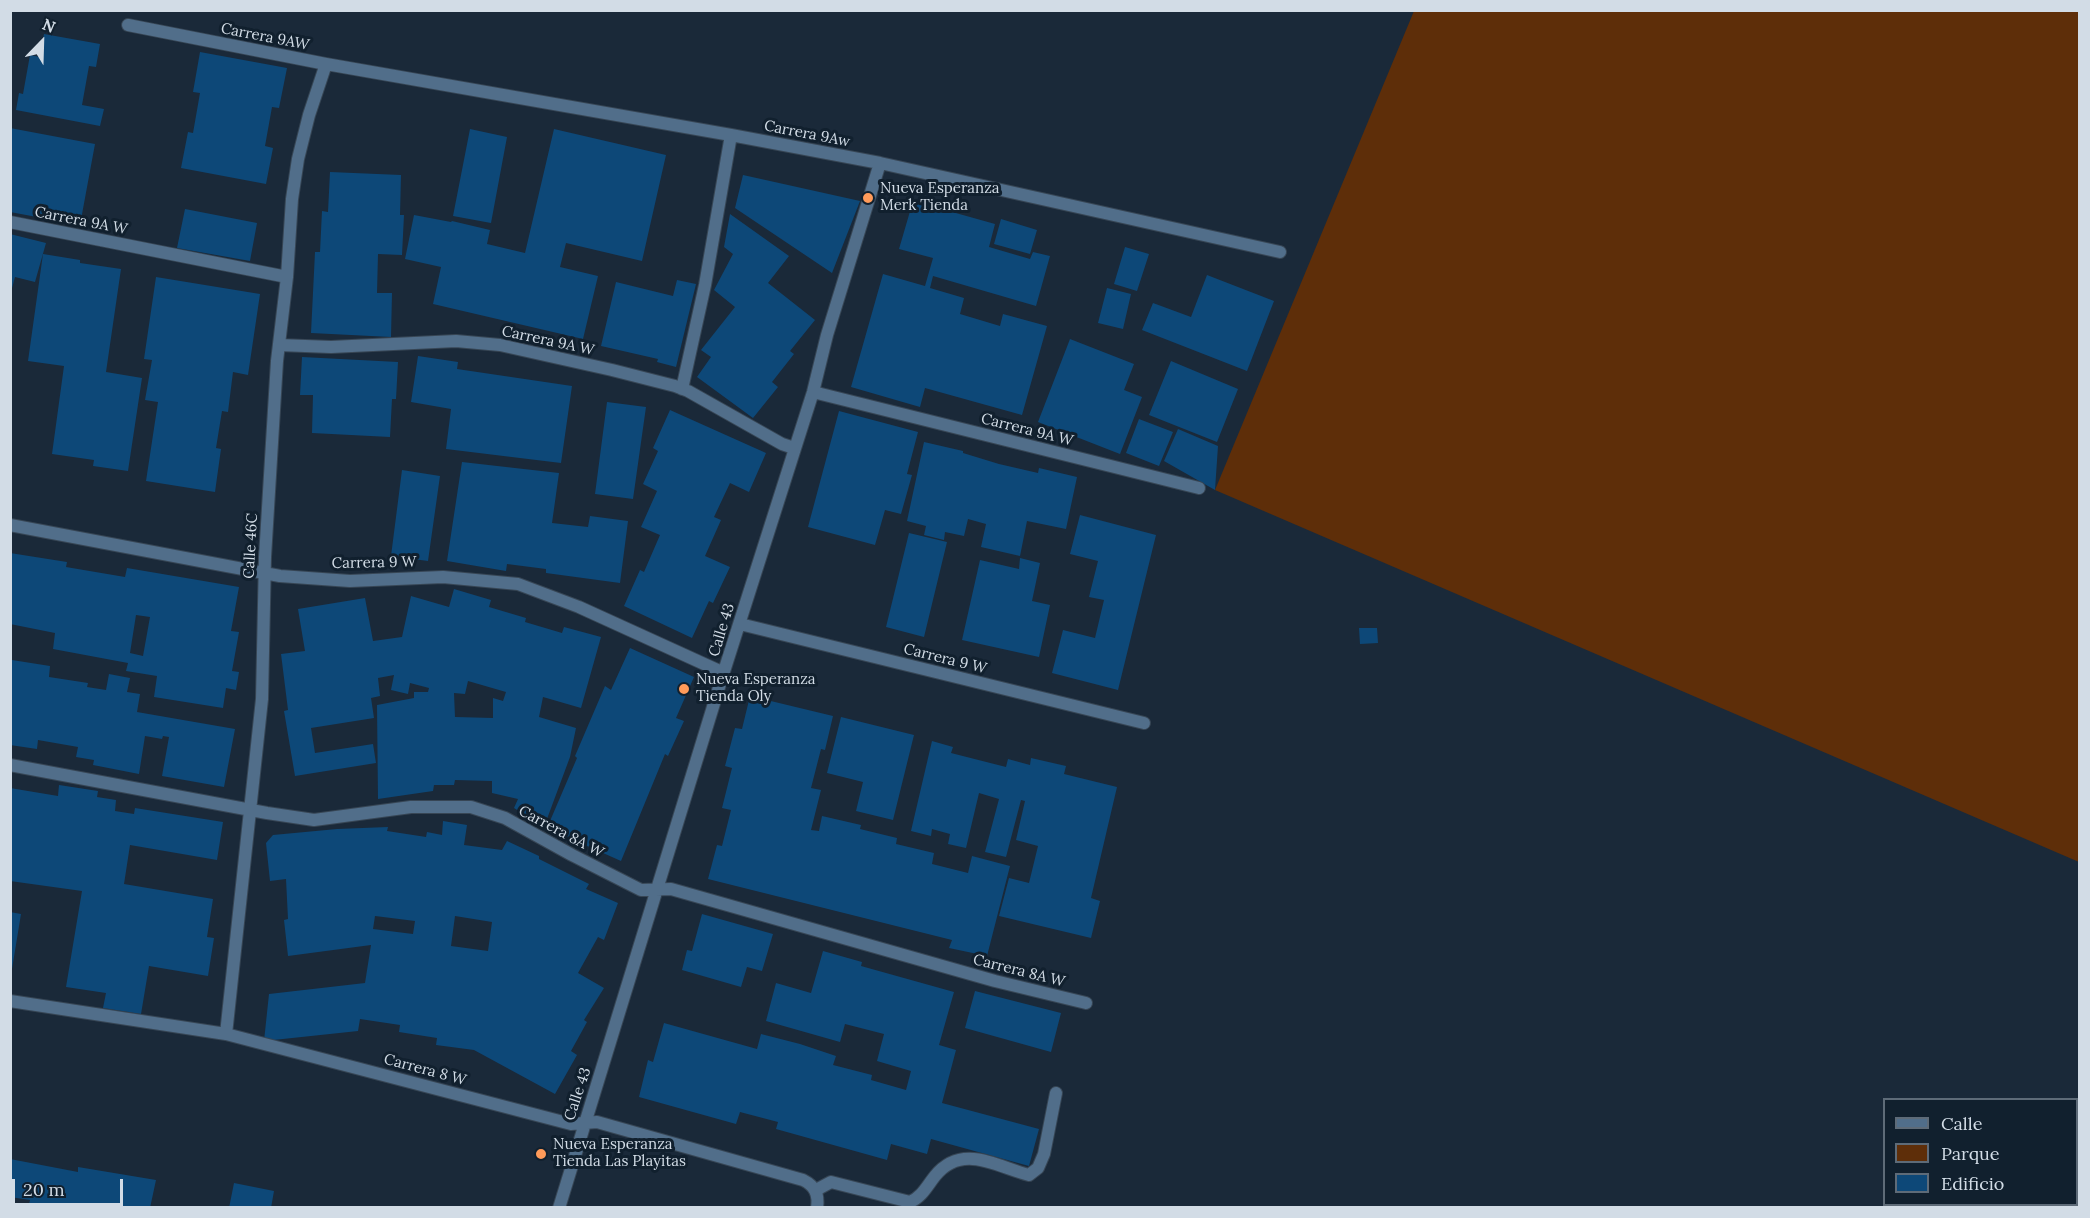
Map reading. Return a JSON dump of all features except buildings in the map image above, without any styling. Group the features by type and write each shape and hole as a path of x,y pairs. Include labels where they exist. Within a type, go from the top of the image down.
{"street":[{"name":"Carrera 9AW","path":"128,26 326,64"},
{"name":"Carrera 9Aw","path":"326,64 731,135 880,164 1280,252"},
{"name":"Calle 46C","path":"226,1034 262,699 265,572 279,345 287,277 292,199 298,159 309,115 326,64"},
{"path":"682,389 705,285 731,135"},
{"name":"Calle 43","path":"559,1208 813,392 827,335 880,164"},
{"name":"Carrera 9A W","path":"10,222 287,277"},
{"name":"Carrera 9A W","path":"279,345 331,347 456,340 558,357 682,389 782,444 794,448"},
{"name":"Carrera 9A W","path":"813,392 1199,488"},
{"name":"Carrera 9 W","path":"10,525 280,576 350,581 443,577 518,584 579,607 724,673"},
{"name":"Carrera 9 W","path":"740,624 1144,723"},
{"name":"Carrera 8A W","path":"10,765 314,820 411,807 471,807 505,818 641,890 671,889 995,981 1086,1003"},
{"name":"Carrera 8 W","path":"10,1001 226,1034 570,1124 597,1122 803,1180 810,1184 817,1198"},
{"path":"817,1198 831,1182 910,1202 919,1198 946,1165 953,1160 968,1158 1029,1175 1038,1168 1044,1154 1056,1093"}],"green space":[{"path":"1414,11 2079,11 2079,862 1215,490"}],"place":[{"name":"Nueva Esperanza Merk Tienda","path":"868,198"},
{"name":"Nueva Esperanza Tienda Oly","path":"684,689"},
{"name":"Nueva Esperanza Tienda Las Playitas","path":"541,1154"}]}
